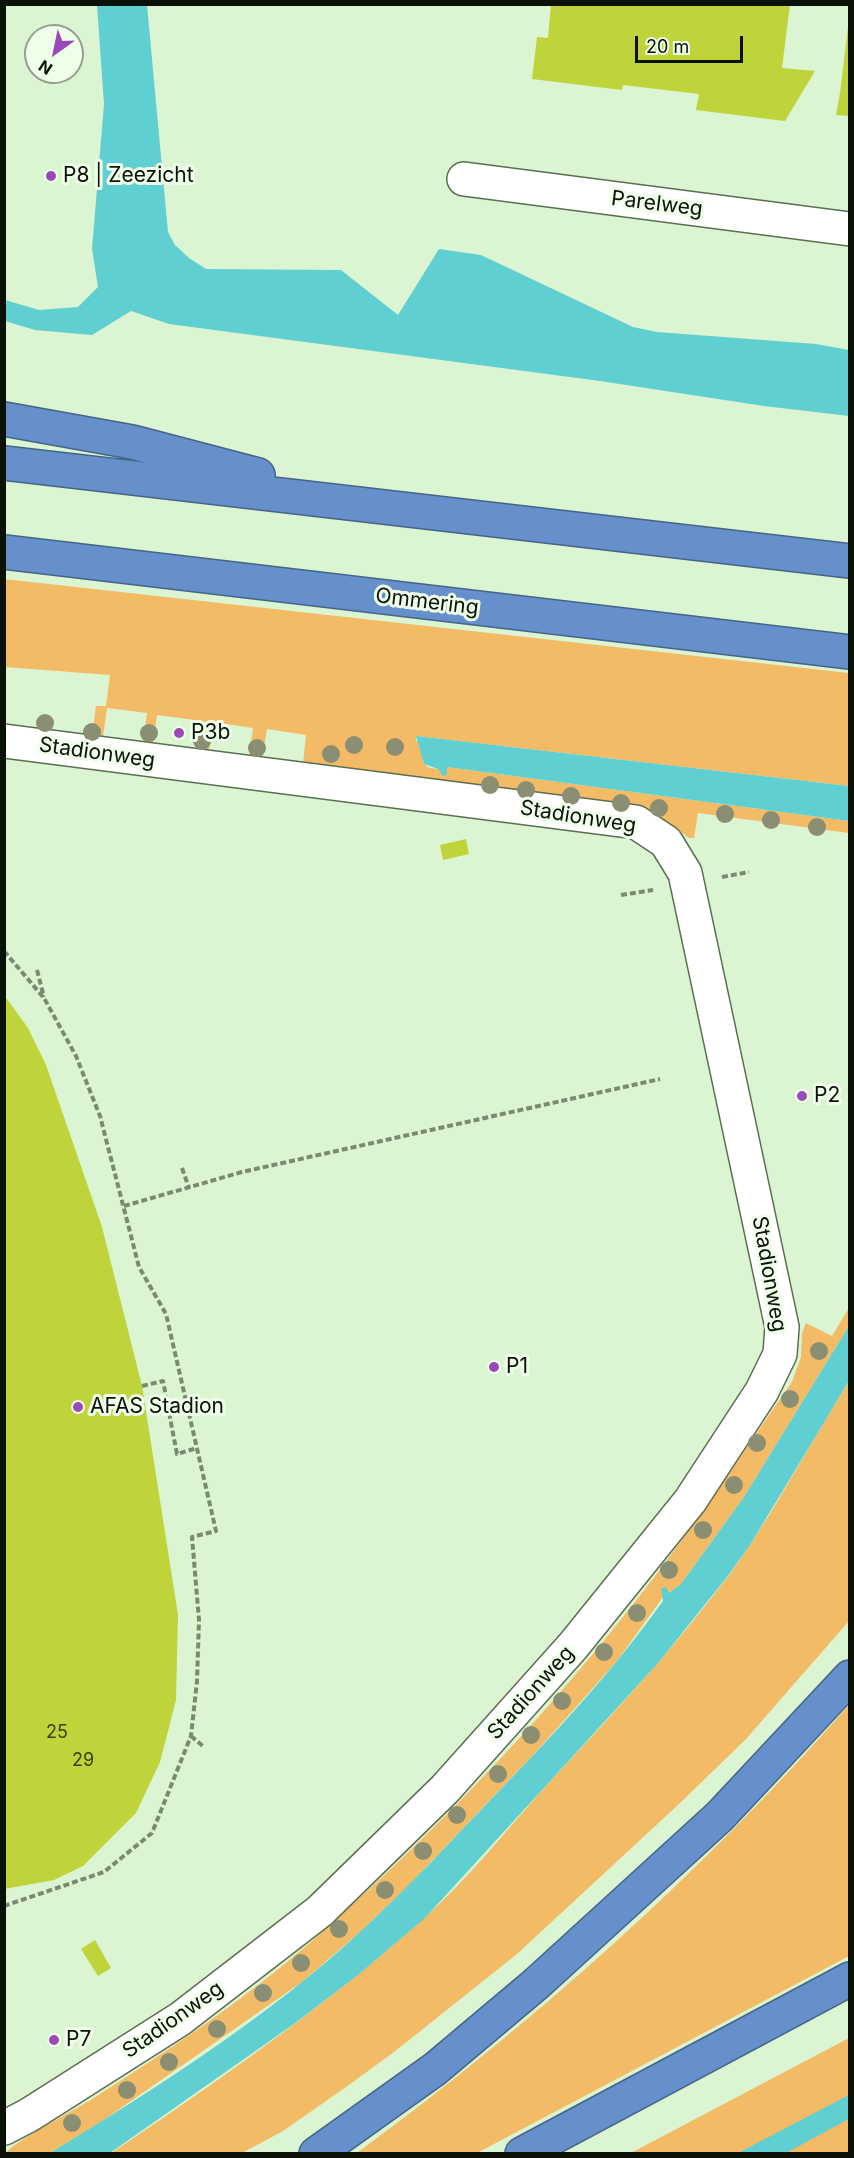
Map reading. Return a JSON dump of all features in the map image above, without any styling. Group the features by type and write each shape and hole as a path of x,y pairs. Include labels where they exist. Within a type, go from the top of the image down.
{"highway":[{"path":"4,419 132,442 374,505"},
{"path":"4,463 849,561"},
{"name":"Ommering","path":"4,552 849,652"},
{"path":"316,2154 435,2069 536,1984 720,1816 849,1677"},
{"path":"522,2154 849,1979"}],"street":[{"name":"Parelweg","path":"464,179 849,229"},
{"name":"Stadionweg","path":"4,741 636,822 666,842 685,873 782,1327 780,1354 762,1391 690,1501 573,1646 445,1788 320,1911 199,2004 29,2115 4,2128"}],"path":[{"path":"4,951 44,998 76,1056 100,1116 140,1267 166,1314 216,1531 192,1537 199,1620 197,1682 191,1736 153,1833 104,1872 4,1906"},
{"path":"37,970 44,998"},
{"path":"124,1206 242,1172 660,1079"},
{"path":"182,1168 189,1188"},
{"path":"142,1386 163,1381 177,1454 197,1448"},
{"path":"191,1736 204,1747"}],"shaded area":[{"path":"4,579 849,673 849,786 416,736 416,741 419,742 424,764 430,768 445,770 447,767 849,821 849,833 698,813 694,838 689,838 655,814 637,809 303,764 306,735 267,729 262,759 249,757 253,728 213,722 209,752 198,750 202,721 157,715 153,744 143,742 147,713 107,708 103,736 92,736 96,706 106,706 110,675 5,667"},
{"path":"849,1308 849,1326 744,1497 681,1584 663,1597 617,1661 535,1753 405,1889 359,1933 302,1982 98,2124 50,2153 5,2154 31,2134 147,2064 259,1984 361,1897 457,1804 503,1756 591,1656 673,1552 792,1382 801,1357 802,1333 806,1323 832,1336"},
{"path":"849,1382 849,1621 746,1739 517,1954 394,2052 283,2131 242,2153 110,2154 231,2071 310,2012 386,1951 455,1888 640,1684 708,1603 761,1528"},
{"path":"849,1705 849,1956 477,2153 357,2153 489,2051 615,1942 736,1827"},
{"path":"849,2038 849,2153 629,2154"}],"water":[{"path":"97,5 147,5 168,232 175,245 206,269 341,270 398,315 439,249 481,255 633,327 657,332 816,344 849,350 849,416 169,324 131,311 92,335 35,330 5,321 5,300 39,310 78,307 98,287 92,249 104,104"},
{"path":"416,736 849,786 849,821 447,767 447,775 443,776 438,769 424,764"},
{"path":"849,1326 849,1381 750,1545 659,1662 425,1918 358,1975 294,2024 110,2153 50,2153 130,2104 211,2050 289,1993 360,1932 430,1864 584,1700 663,1601 661,1588 666,1587 669,1593 681,1584 744,1497"},
{"path":"849,2095 849,2119 786,2153 738,2153"}],"building":[{"path":"551,4 790,4 782,68 815,71 785,121 696,110 699,94 623,85 622,90 532,79 537,37 548,38"},
{"path":"848,27 850,116 836,115"},
{"path":"466,839 469,854 443,860 440,845"},
{"name":"AFAS Stadion","path":"4,995 28,1028 46,1065 102,1227 142,1386 178,1615 176,1700 160,1762 136,1813 83,1866 54,1880 4,1889"},
{"path":"95,1940 111,1968 98,1976 81,1949"}],"place":[{"name":"P8 | Zeezicht","path":"51,176"},
{"name":"P3b","path":"179,733"},
{"name":"P2","path":"802,1096"},
{"name":"P1","path":"494,1367"},
{"name":"AFAS Stadion","path":"78,1407"},
{"name":"P7","path":"54,2040"}]}
